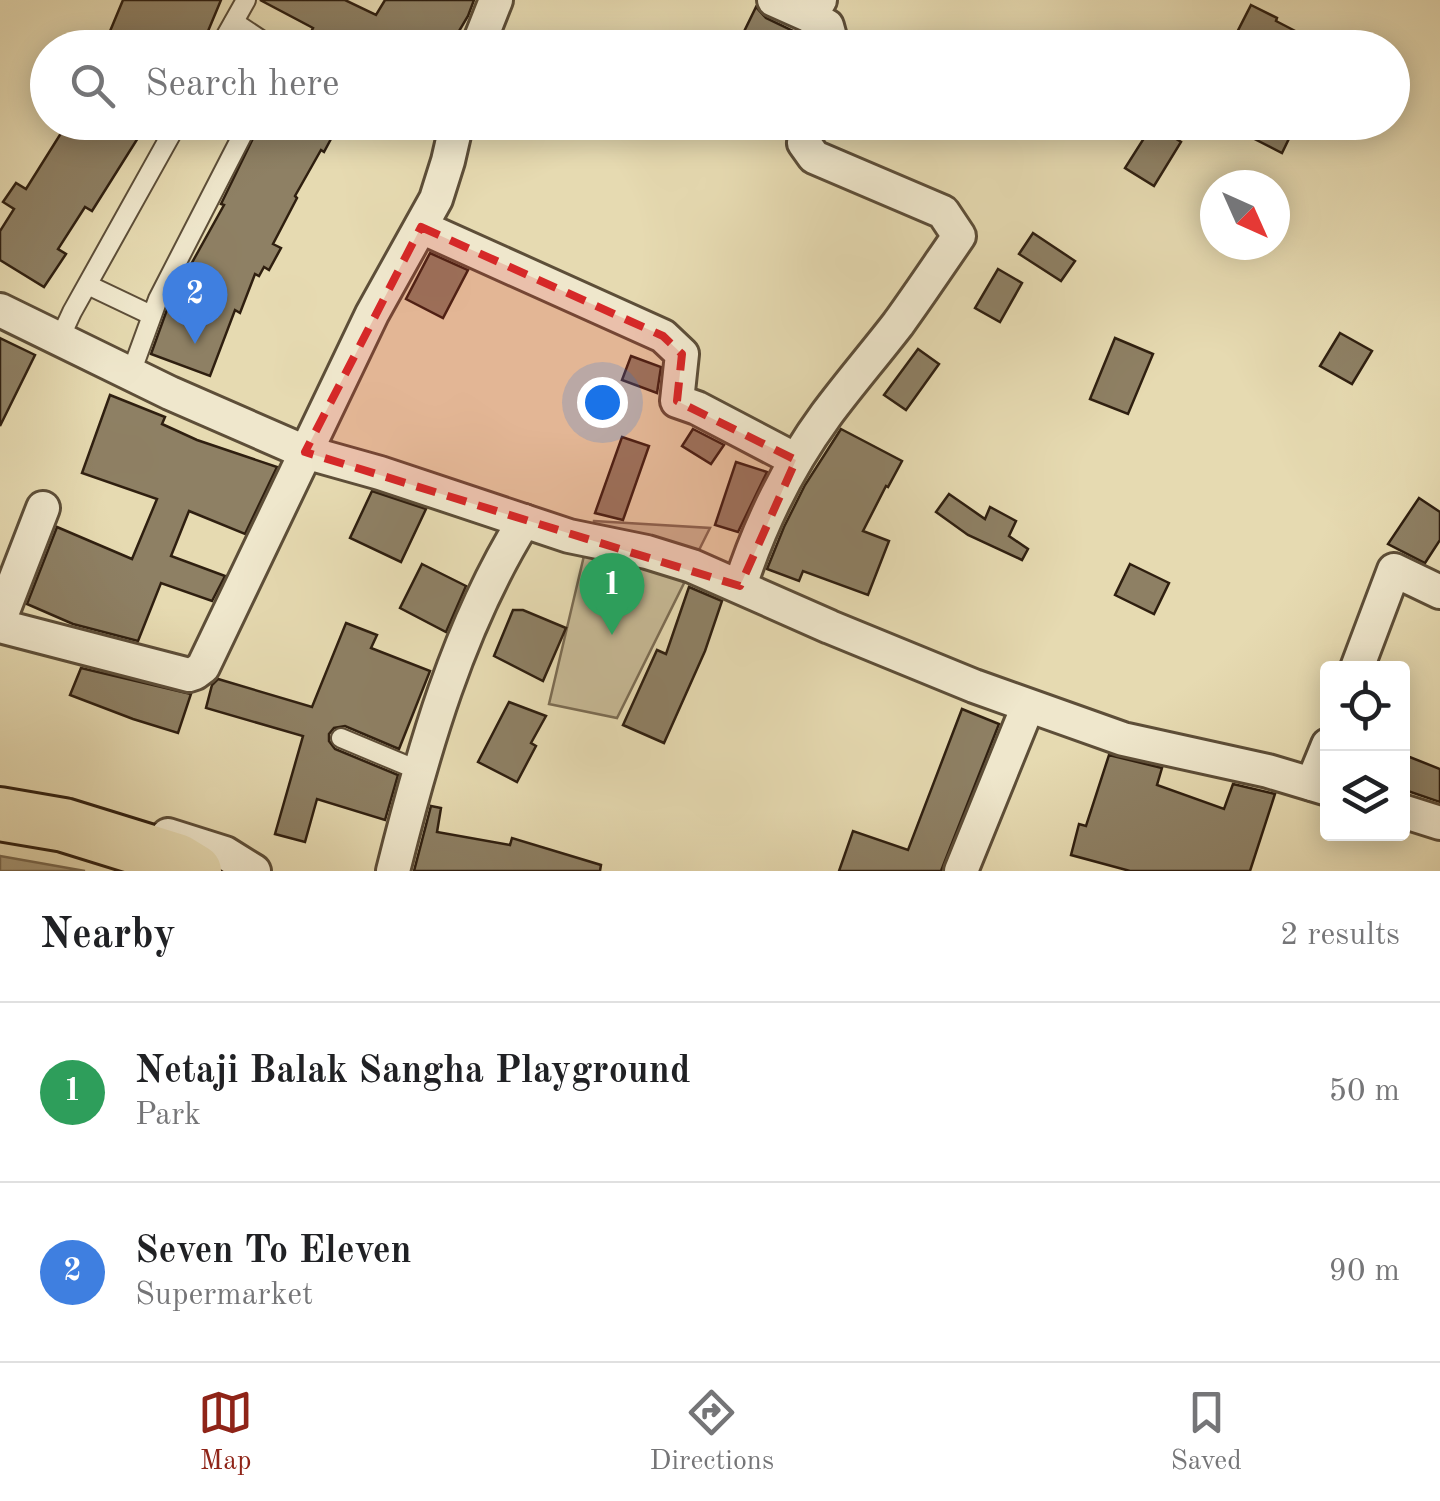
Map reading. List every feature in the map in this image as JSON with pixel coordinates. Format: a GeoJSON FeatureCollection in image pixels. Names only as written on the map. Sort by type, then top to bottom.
{"type":"FeatureCollection","features":[{"type":"Feature","properties":{"kind":"main road"},"geometry":{"type":"LineString","coordinates":[[0,814],[64,825],[177,860],[195,871]]}},
{"type":"Feature","properties":{"kind":"street"},"geometry":{"type":"LineString","coordinates":[[484,30],[496,0]]}},
{"type":"Feature","properties":{"kind":"street"},"geometry":{"type":"LineString","coordinates":[[774,0],[815,8],[828,30]]}},
{"type":"Feature","properties":{"kind":"street"},"geometry":{"type":"LineString","coordinates":[[43,508],[0,622],[195,674],[211,654],[372,314],[442,184],[453,140]]}},
{"type":"Feature","properties":{"kind":"street"},"geometry":{"type":"LineString","coordinates":[[740,586],[757,537],[796,460],[959,236],[943,212],[814,156],[805,140]]}},
{"type":"Feature","properties":{"kind":"street"},"geometry":{"type":"LineString","coordinates":[[420,227],[663,336],[682,354],[677,401],[796,460]]}},
{"type":"Feature","properties":{"kind":"street"},"geometry":{"type":"LineString","coordinates":[[0,310],[170,393],[305,452],[569,536],[674,560],[830,627],[1123,740],[1268,771],[1320,787]]}},
{"type":"Feature","properties":{"kind":"street"},"geometry":{"type":"LineString","coordinates":[[393,871],[443,699],[496,570],[524,522]]}},
{"type":"Feature","properties":{"kind":"street"},"geometry":{"type":"LineString","coordinates":[[1360,661],[1394,570],[1440,592]]}},
{"type":"Feature","properties":{"kind":"street"},"geometry":{"type":"LineString","coordinates":[[962,871],[1028,706]]}},
{"type":"Feature","properties":{"kind":"street"},"geometry":{"type":"LineString","coordinates":[[0,790],[102,813],[225,854],[254,871]]}},
{"type":"Feature","properties":{"kind":"street"},"geometry":{"type":"LineString","coordinates":[[1410,814],[1440,823]]}},
{"type":"Feature","properties":{"kind":"lane"},"geometry":{"type":"LineString","coordinates":[[229,30],[246,0]]}},
{"type":"Feature","properties":{"kind":"lane"},"geometry":{"type":"LineString","coordinates":[[234,22],[246,30]]}},
{"type":"Feature","properties":{"kind":"lane"},"geometry":{"type":"LineString","coordinates":[[60,338],[168,140]]}},
{"type":"Feature","properties":{"kind":"lane"},"geometry":{"type":"LineString","coordinates":[[130,373],[151,316],[240,140]]}},
{"type":"Feature","properties":{"kind":"lane"},"geometry":{"type":"LineString","coordinates":[[88,285],[151,316]]}},
{"type":"Feature","properties":{"kind":"lane"},"geometry":{"type":"LineString","coordinates":[[341,738],[420,771]]}},
{"type":"Feature","properties":{"kind":"highlighted area"},"geometry":{"type":"Polygon","coordinates":[[[421,227],[663,336],[682,354],[677,401],[796,460],[740,586],[305,452],[421,227]]]}},
{"type":"Feature","properties":{"kind":"shaded area"},"geometry":{"type":"Polygon","coordinates":[[[594,521],[710,528],[696,556],[593,537],[594,521]]]}},
{"type":"Feature","properties":{"kind":"shaded area"},"geometry":{"type":"Polygon","coordinates":[[[587,543],[692,567],[617,718],[549,704],[587,543]]]}},
{"type":"Feature","properties":{"kind":"shaded area"},"geometry":{"type":"Polygon","coordinates":[[[0,856],[85,871],[0,871],[0,856]]]}},
{"type":"Feature","properties":{"kind":"building"},"geometry":{"type":"Polygon","coordinates":[[[123,0],[221,0],[208,30],[110,30],[123,0]]]}},
{"type":"Feature","properties":{"kind":"building"},"geometry":{"type":"Polygon","coordinates":[[[260,0],[345,0],[376,15],[385,0],[474,0],[460,30],[313,28],[260,0]]]}},
{"type":"Feature","properties":{"kind":"building"},"geometry":{"type":"Polygon","coordinates":[[[1251,5],[1293,30],[1238,30],[1251,5]]]}},
{"type":"Feature","properties":{"kind":"building"},"geometry":{"type":"Polygon","coordinates":[[[756,7],[766,18],[791,30],[745,30],[756,7]]]}},
{"type":"Feature","properties":{"kind":"building"},"geometry":{"type":"Polygon","coordinates":[[[57,140],[137,140],[92,211],[85,207],[58,249],[66,254],[44,287],[0,260],[0,231],[14,209],[3,202],[16,183],[26,189],[57,140]]]}},
{"type":"Feature","properties":{"kind":"building"},"geometry":{"type":"Polygon","coordinates":[[[252,140],[330,140],[295,196],[273,244],[281,248],[269,270],[264,267],[259,276],[255,274],[240,313],[235,310],[210,376],[151,354],[169,304],[224,205],[221,204],[252,140]]]}},
{"type":"Feature","properties":{"kind":"building"},"geometry":{"type":"Polygon","coordinates":[[[1143,140],[1181,142],[1154,186],[1125,168],[1143,140]]]}},
{"type":"Feature","properties":{"kind":"building"},"geometry":{"type":"Polygon","coordinates":[[[1256,140],[1288,140],[1282,153],[1256,140]]]}},
{"type":"Feature","properties":{"kind":"building"},"geometry":{"type":"Polygon","coordinates":[[[1033,233],[1075,261],[1061,281],[1019,254],[1033,233]]]}},
{"type":"Feature","properties":{"kind":"building"},"geometry":{"type":"Polygon","coordinates":[[[430,253],[468,270],[443,318],[406,299],[430,253]]]}},
{"type":"Feature","properties":{"kind":"building"},"geometry":{"type":"Polygon","coordinates":[[[998,269],[1022,283],[1000,322],[975,308],[998,269]]]}},
{"type":"Feature","properties":{"kind":"building"},"geometry":{"type":"Polygon","coordinates":[[[1340,333],[1372,351],[1352,384],[1320,366],[1340,333]]]}},
{"type":"Feature","properties":{"kind":"building"},"geometry":{"type":"Polygon","coordinates":[[[0,338],[35,355],[0,426],[0,338]]]}},
{"type":"Feature","properties":{"kind":"building"},"geometry":{"type":"Polygon","coordinates":[[[1115,338],[1153,354],[1128,414],[1090,399],[1115,338]]]}},
{"type":"Feature","properties":{"kind":"building"},"geometry":{"type":"Polygon","coordinates":[[[918,349],[939,364],[906,410],[884,395],[918,349]]]}},
{"type":"Feature","properties":{"kind":"building"},"geometry":{"type":"Polygon","coordinates":[[[631,356],[661,367],[657,393],[622,380],[631,356]]]}},
{"type":"Feature","properties":{"kind":"building"},"geometry":{"type":"Polygon","coordinates":[[[110,395],[165,417],[162,424],[197,440],[277,467],[245,534],[189,511],[171,556],[225,576],[212,601],[161,583],[138,641],[73,624],[27,604],[57,527],[132,559],[157,499],[82,473],[110,395]]]}},
{"type":"Feature","properties":{"kind":"building"},"geometry":{"type":"Polygon","coordinates":[[[693,429],[724,445],[711,464],[682,446],[693,429]]]}},
{"type":"Feature","properties":{"kind":"building"},"geometry":{"type":"Polygon","coordinates":[[[841,429],[902,461],[863,531],[889,541],[868,595],[803,571],[799,581],[767,569],[805,485],[841,429]]]}},
{"type":"Feature","properties":{"kind":"building"},"geometry":{"type":"Polygon","coordinates":[[[622,437],[649,446],[623,520],[595,513],[622,437]]]}},
{"type":"Feature","properties":{"kind":"building"},"geometry":{"type":"Polygon","coordinates":[[[736,462],[767,472],[738,532],[715,525],[736,462]]]}},
{"type":"Feature","properties":{"kind":"building"},"geometry":{"type":"Polygon","coordinates":[[[372,491],[426,509],[401,562],[350,538],[372,491]]]}},
{"type":"Feature","properties":{"kind":"building"},"geometry":{"type":"Polygon","coordinates":[[[949,494],[985,519],[990,507],[1016,521],[1009,536],[1028,549],[1022,560],[968,535],[936,512],[949,494]]]}},
{"type":"Feature","properties":{"kind":"building"},"geometry":{"type":"Polygon","coordinates":[[[1419,498],[1440,512],[1440,540],[1425,563],[1388,544],[1419,498]]]}},
{"type":"Feature","properties":{"kind":"building"},"geometry":{"type":"Polygon","coordinates":[[[422,564],[466,586],[446,632],[400,608],[422,564]]]}},
{"type":"Feature","properties":{"kind":"building"},"geometry":{"type":"Polygon","coordinates":[[[1130,564],[1169,583],[1154,614],[1115,595],[1130,564]]]}},
{"type":"Feature","properties":{"kind":"building"},"geometry":{"type":"Polygon","coordinates":[[[689,587],[722,601],[705,651],[664,743],[623,725],[657,650],[666,654],[689,587]]]}},
{"type":"Feature","properties":{"kind":"building"},"geometry":{"type":"Polygon","coordinates":[[[513,610],[523,610],[566,628],[543,681],[494,656],[513,610]]]}},
{"type":"Feature","properties":{"kind":"building"},"geometry":{"type":"Polygon","coordinates":[[[346,623],[377,635],[371,648],[430,671],[399,749],[345,726],[334,728],[329,734],[335,749],[398,775],[385,820],[317,799],[305,842],[275,834],[303,736],[206,708],[212,685],[218,679],[312,707],[346,623]]]}},
{"type":"Feature","properties":{"kind":"building"},"geometry":{"type":"Polygon","coordinates":[[[81,668],[191,694],[178,733],[70,695],[81,668]]]}},
{"type":"Feature","properties":{"kind":"building"},"geometry":{"type":"Polygon","coordinates":[[[509,702],[546,716],[517,782],[478,762],[509,702]]]}},
{"type":"Feature","properties":{"kind":"building"},"geometry":{"type":"Polygon","coordinates":[[[962,709],[999,724],[941,871],[839,871],[853,831],[908,850],[962,709]]]}},
{"type":"Feature","properties":{"kind":"building"},"geometry":{"type":"Polygon","coordinates":[[[1109,755],[1162,768],[1157,785],[1224,809],[1233,784],[1275,794],[1250,871],[1130,871],[1071,855],[1079,824],[1086,826],[1109,755]]]}},
{"type":"Feature","properties":{"kind":"building"},"geometry":{"type":"Polygon","coordinates":[[[1410,757],[1440,769],[1440,802],[1410,792],[1410,757]]]}},
{"type":"Feature","properties":{"kind":"building"},"geometry":{"type":"Polygon","coordinates":[[[431,806],[441,808],[437,832],[510,845],[512,838],[601,865],[600,871],[414,871],[431,806]]]}},
{"type":"Feature","properties":{"kind":"place","name":"Seven To Eleven"},"geometry":{"type":"Point","coordinates":[195,344]}},
{"type":"Feature","properties":{"kind":"place","name":"Netaji Balak Sangha Playground"},"geometry":{"type":"Point","coordinates":[612,635]}}]}
